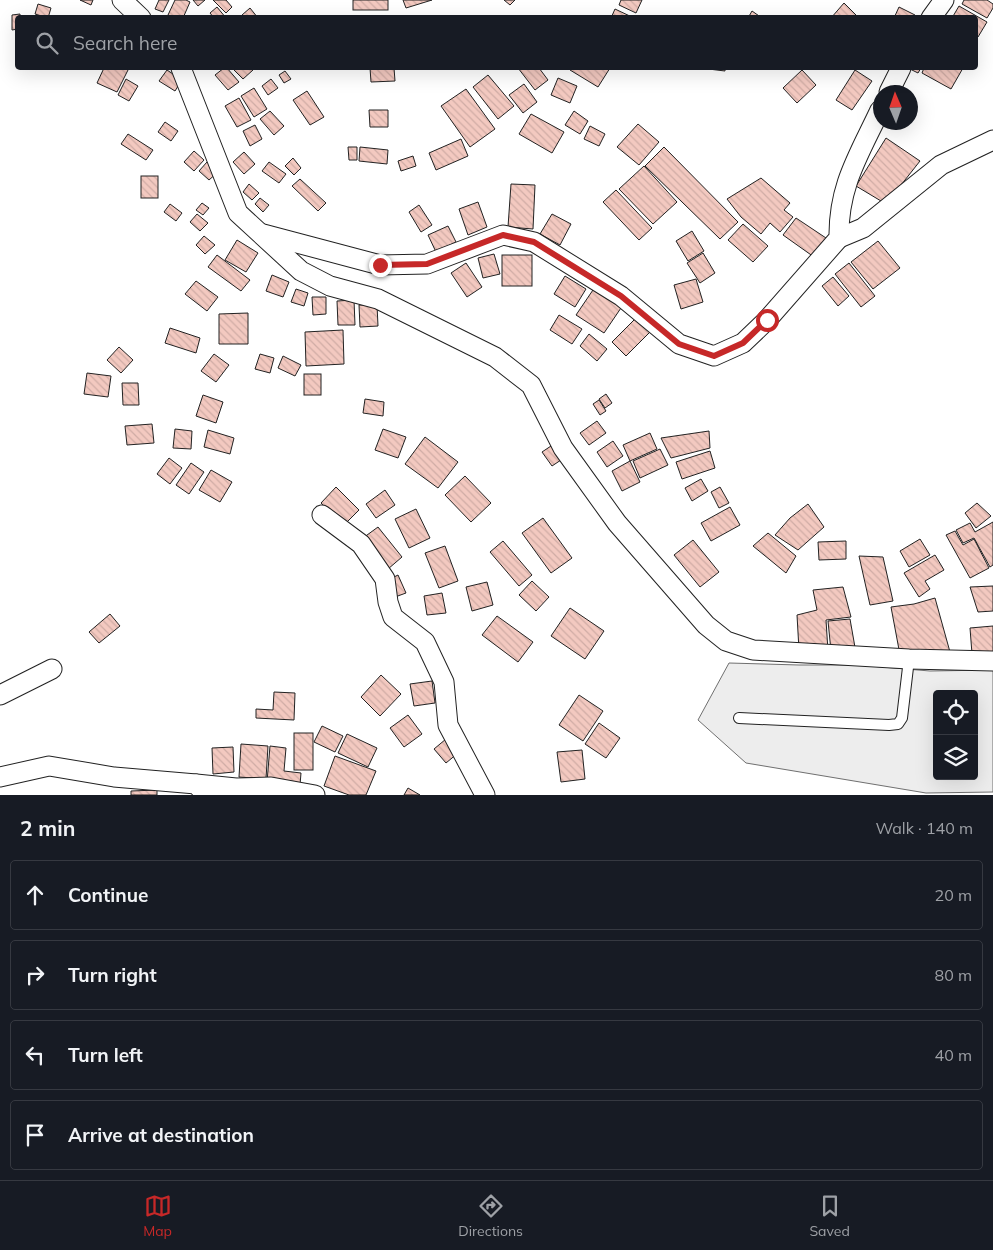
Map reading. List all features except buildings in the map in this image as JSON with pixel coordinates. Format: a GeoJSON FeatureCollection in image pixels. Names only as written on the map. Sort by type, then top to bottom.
{"type":"FeatureCollection","features":[{"type":"Feature","properties":{"kind":"street"},"geometry":{"type":"LineString","coordinates":[[122,0],[138,15]]}},
{"type":"Feature","properties":{"kind":"street"},"geometry":{"type":"LineString","coordinates":[[933,15],[944,0]]}},
{"type":"Feature","properties":{"kind":"street"},"geometry":{"type":"LineString","coordinates":[[182,70],[238,212],[302,271],[330,286],[378,299],[495,357],[531,385],[563,448],[617,523],[706,625],[726,641],[754,650],[908,659],[993,661]]}},
{"type":"Feature","properties":{"kind":"street"},"geometry":{"type":"LineString","coordinates":[[892,85],[900,70]]}},
{"type":"Feature","properties":{"kind":"street"},"geometry":{"type":"LineString","coordinates":[[839,238],[840,215],[845,185],[873,124]]}},
{"type":"Feature","properties":{"kind":"street"},"geometry":{"type":"LineString","coordinates":[[260,233],[380,265],[427,264],[503,235],[534,242],[621,296],[679,344],[714,356],[743,343],[767,320],[839,238],[863,228],[941,165],[993,140]]}},
{"type":"Feature","properties":{"kind":"street"},"geometry":{"type":"LineString","coordinates":[[322,515],[360,544],[385,579],[388,602],[393,617],[425,642],[444,682],[448,725],[485,795]]}},
{"type":"Feature","properties":{"kind":"street"},"geometry":{"type":"LineString","coordinates":[[0,695],[52,669]]}},
{"type":"Feature","properties":{"kind":"street"},"geometry":{"type":"LineString","coordinates":[[0,777],[49,766],[201,790],[271,787],[315,795]]}},
{"type":"Feature","properties":{"kind":"lane"},"geometry":{"type":"LineString","coordinates":[[739,718],[898,724],[902,718],[908,659]]}},
{"type":"Feature","properties":{"kind":"shaded area"},"geometry":{"type":"Polygon","coordinates":[[[729,663],[858,665],[930,671],[993,670],[993,792],[926,793],[746,763],[698,720],[729,663]]]}},
{"type":"Feature","properties":{"kind":"route"},"geometry":{"type":"LineString","coordinates":[[380,265],[427,264],[503,235],[534,242],[621,296],[679,344],[714,356],[743,343],[767,320]]}}]}
